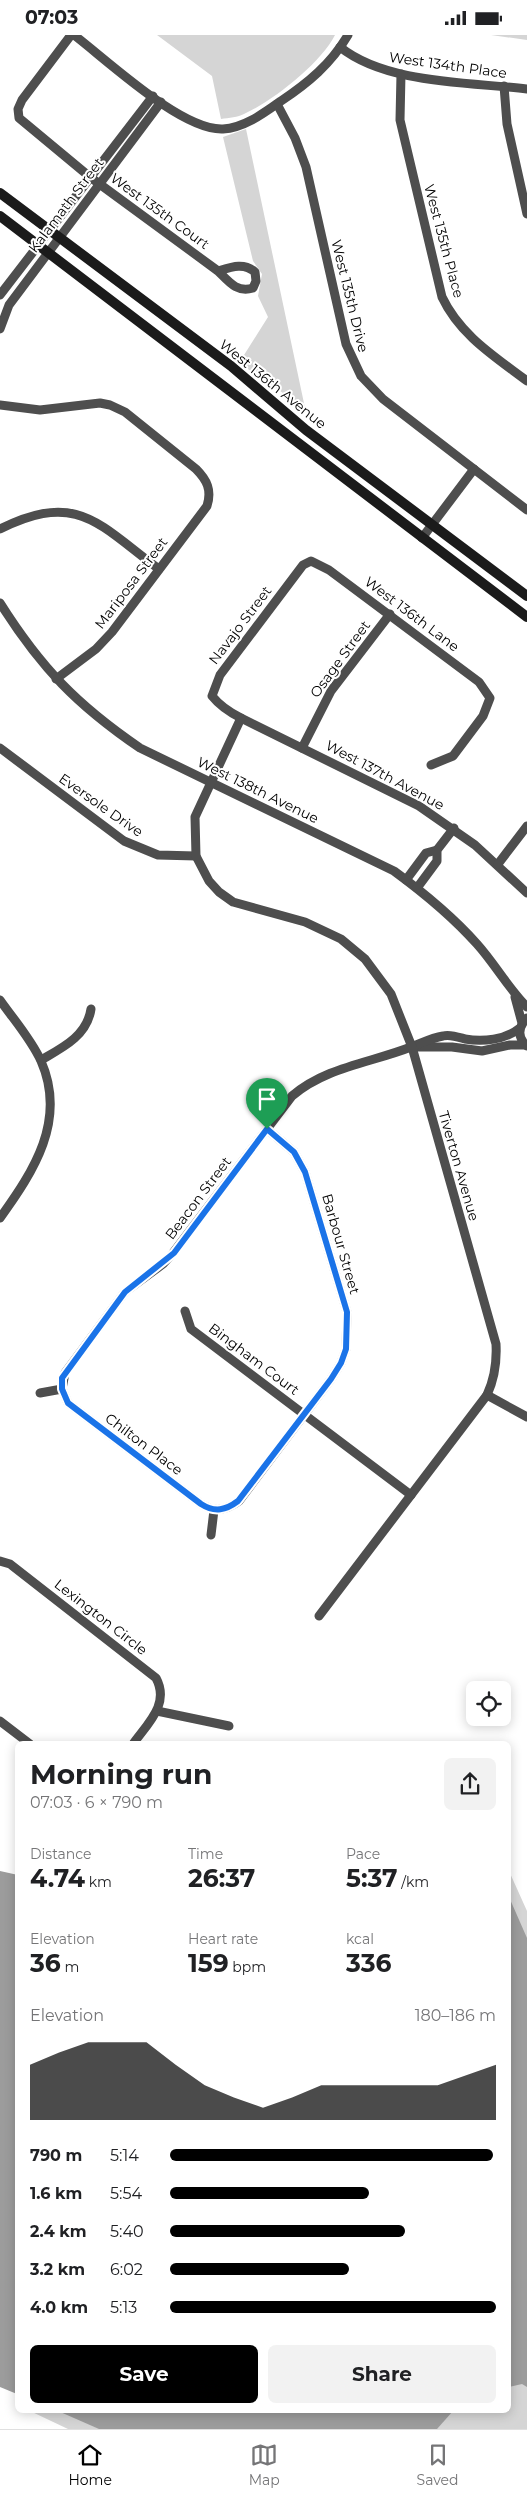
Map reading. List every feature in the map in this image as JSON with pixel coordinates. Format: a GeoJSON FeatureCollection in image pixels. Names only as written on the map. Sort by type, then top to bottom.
{"type":"FeatureCollection","features":[{"type":"Feature","properties":{"kind":"main road","name":"West 136th Avenue"},"geometry":{"type":"LineString","coordinates":[[0,193],[231,366],[306,430],[527,596]]}},
{"type":"Feature","properties":{"kind":"main road"},"geometry":{"type":"LineString","coordinates":[[0,216],[527,617]]}},
{"type":"Feature","properties":{"kind":"street"},"geometry":{"type":"LineString","coordinates":[[73,35],[153,96],[191,122],[216,129],[241,125],[277,104],[311,80],[348,35]]}},
{"type":"Feature","properties":{"kind":"street","name":"West 135th Court"},"geometry":{"type":"LineString","coordinates":[[73,35],[22,100],[18,114],[28,127],[90,177],[218,271]]}},
{"type":"Feature","properties":{"kind":"street","name":"West 134th Place"},"geometry":{"type":"LineString","coordinates":[[340,47],[372,67],[401,74],[527,89]]}},
{"type":"Feature","properties":{"kind":"street","name":"West 135th Place"},"geometry":{"type":"LineString","coordinates":[[401,74],[400,120],[442,297],[452,316],[469,336],[527,381]]}},
{"type":"Feature","properties":{"kind":"street"},"geometry":{"type":"LineString","coordinates":[[504,87],[507,124],[527,214]]}},
{"type":"Feature","properties":{"kind":"street","name":"Kalamath Street"},"geometry":{"type":"LineString","coordinates":[[0,295],[153,96]]}},
{"type":"Feature","properties":{"kind":"street","name":"Kalamath Street"},"geometry":{"type":"LineString","coordinates":[[0,328],[9,305],[161,101]]}},
{"type":"Feature","properties":{"kind":"street","name":"West 135th Drive"},"geometry":{"type":"LineString","coordinates":[[277,104],[295,138],[306,167],[346,344],[353,362],[367,384],[383,399],[527,510]]}},
{"type":"Feature","properties":{"kind":"street","name":"Mariposa Street"},"geometry":{"type":"LineString","coordinates":[[0,405],[40,410],[100,403],[110,405],[125,412],[160,438],[204,477],[210,490],[206,506],[112,632],[96,649],[56,679]]}},
{"type":"Feature","properties":{"kind":"street"},"geometry":{"type":"LineString","coordinates":[[422,538],[474,469]]}},
{"type":"Feature","properties":{"kind":"street"},"geometry":{"type":"LineString","coordinates":[[0,529],[32,515],[75,512],[93,521],[159,569]]}},
{"type":"Feature","properties":{"kind":"street","name":"West 136th Lane"},"geometry":{"type":"LineString","coordinates":[[311,561],[329,570],[479,682],[490,698],[483,716],[453,757],[431,765]]}},
{"type":"Feature","properties":{"kind":"street","name":"Navajo Street"},"geometry":{"type":"LineString","coordinates":[[241,718],[225,710],[218,703],[212,695],[215,685],[220,675],[296,573],[311,561]]}},
{"type":"Feature","properties":{"kind":"street","name":"West 138th Avenue"},"geometry":{"type":"LineString","coordinates":[[0,603],[22,638],[56,679],[80,704],[140,748],[370,858],[406,880],[456,921],[478,944],[513,992],[527,1007]]}},
{"type":"Feature","properties":{"kind":"street","name":"Osage Street"},"geometry":{"type":"LineString","coordinates":[[302,748],[331,691],[390,615]]}},
{"type":"Feature","properties":{"kind":"street"},"geometry":{"type":"LineString","coordinates":[[211,783],[241,718]]}},
{"type":"Feature","properties":{"kind":"street","name":"West 137th Avenue"},"geometry":{"type":"LineString","coordinates":[[241,718],[389,789],[454,828],[498,865],[527,893]]}},
{"type":"Feature","properties":{"kind":"street","name":"Eversole Drive"},"geometry":{"type":"LineString","coordinates":[[0,748],[124,841],[158,855],[196,856]]}},
{"type":"Feature","properties":{"kind":"street","name":"Tiverton Avenue"},"geometry":{"type":"LineString","coordinates":[[211,783],[195,817],[196,856],[209,881],[233,902],[305,922],[341,939],[370,964],[392,993],[412,1047],[496,1344],[495,1375],[487,1395],[319,1616]]}},
{"type":"Feature","properties":{"kind":"street"},"geometry":{"type":"LineString","coordinates":[[498,865],[527,826]]}},
{"type":"Feature","properties":{"kind":"street"},"geometry":{"type":"LineString","coordinates":[[406,880],[426,853],[437,850],[454,828]]}},
{"type":"Feature","properties":{"kind":"street"},"geometry":{"type":"LineString","coordinates":[[417,888],[437,861],[437,850]]}},
{"type":"Feature","properties":{"kind":"street","name":"West 138th Avenue"},"geometry":{"type":"LineString","coordinates":[[513,992],[523,1023],[520,1037],[526,1046]]}},
{"type":"Feature","properties":{"kind":"street"},"geometry":{"type":"LineString","coordinates":[[0,1000],[41,1060],[50,1088],[49,1127],[36,1163],[0,1218]]}},
{"type":"Feature","properties":{"kind":"street"},"geometry":{"type":"LineString","coordinates":[[41,1060],[66,1045],[84,1030],[91,1009]]}},
{"type":"Feature","properties":{"kind":"street","name":"Beacon Street"},"geometry":{"type":"LineString","coordinates":[[62,1389],[65,1373],[125,1292],[174,1253],[292,1096],[306,1083],[328,1073],[412,1047],[427,1039],[445,1035],[478,1041],[508,1036],[523,1023]]}},
{"type":"Feature","properties":{"kind":"street","name":"Beacon Street"},"geometry":{"type":"LineString","coordinates":[[412,1047],[452,1047],[482,1051],[526,1046]]}},
{"type":"Feature","properties":{"kind":"street","name":"Barbour Street"},"geometry":{"type":"LineString","coordinates":[[214,1510],[229,1508],[238,1501],[341,1363],[347,1339],[347,1312],[305,1172],[294,1152],[267,1129]]}},
{"type":"Feature","properties":{"kind":"street","name":"Bingham Court"},"geometry":{"type":"LineString","coordinates":[[185,1311],[191,1329],[412,1495]]}},
{"type":"Feature","properties":{"kind":"street"},"geometry":{"type":"LineString","coordinates":[[40,1393],[62,1389]]}},
{"type":"Feature","properties":{"kind":"street","name":"Chilton Place"},"geometry":{"type":"LineString","coordinates":[[62,1389],[68,1403],[76,1410],[201,1504],[214,1510]]}},
{"type":"Feature","properties":{"kind":"street"},"geometry":{"type":"LineString","coordinates":[[487,1395],[527,1417]]}},
{"type":"Feature","properties":{"kind":"street"},"geometry":{"type":"LineString","coordinates":[[211,1535],[214,1510]]}},
{"type":"Feature","properties":{"kind":"street","name":"Lexington Circle"},"geometry":{"type":"LineString","coordinates":[[0,1561],[10,1564],[153,1675],[162,1691],[162,1699],[157,1711],[135,1741]]}},
{"type":"Feature","properties":{"kind":"street"},"geometry":{"type":"LineString","coordinates":[[157,1711],[229,1726]]}},
{"type":"Feature","properties":{"kind":"street"},"geometry":{"type":"LineString","coordinates":[[0,1721],[26,1741]]}},
{"type":"Feature","properties":{"kind":"shaded area"},"geometry":{"type":"Polygon","coordinates":[[[157,35],[335,35],[308,69],[282,91],[244,114],[221,119],[212,76],[157,35]]]}},
{"type":"Feature","properties":{"kind":"shaded area"},"geometry":{"type":"Polygon","coordinates":[[[491,35],[527,35],[527,40],[491,35]]]}},
{"type":"Feature","properties":{"kind":"shaded area"},"geometry":{"type":"Polygon","coordinates":[[[246,129],[305,408],[239,363],[268,317],[258,296],[262,274],[253,261],[223,137],[246,129]]]}},
{"type":"Feature","properties":{"kind":"shaded area"},"geometry":{"type":"Polygon","coordinates":[[[0,1871],[15,1874],[15,2393],[0,2387],[0,1871]]]}},
{"type":"Feature","properties":{"kind":"shaded area"},"geometry":{"type":"Polygon","coordinates":[[[511,1875],[527,1911],[527,2429],[68,2429],[34,2413],[511,2413],[511,1875]]]}},
{"type":"Feature","properties":{"kind":"shaded area"},"geometry":{"type":"Polygon","coordinates":[[[511,1902],[527,1938],[527,2387],[522,2384],[511,2387],[511,1902]]]}},
{"type":"Feature","properties":{"kind":"shaded area"},"geometry":{"type":"Polygon","coordinates":[[[63,2413],[451,2413],[437,2429],[99,2429],[63,2413]]]}},
{"type":"Feature","properties":{"kind":"route"},"geometry":{"type":"LineString","coordinates":[[267,1129],[284,1141],[294,1152],[305,1172],[347,1312],[346,1349],[341,1363],[331,1379],[238,1501],[229,1508],[214,1510],[201,1504],[76,1410],[63,1395],[62,1378],[125,1292],[157,1269],[174,1253],[267,1129]]}}]}
